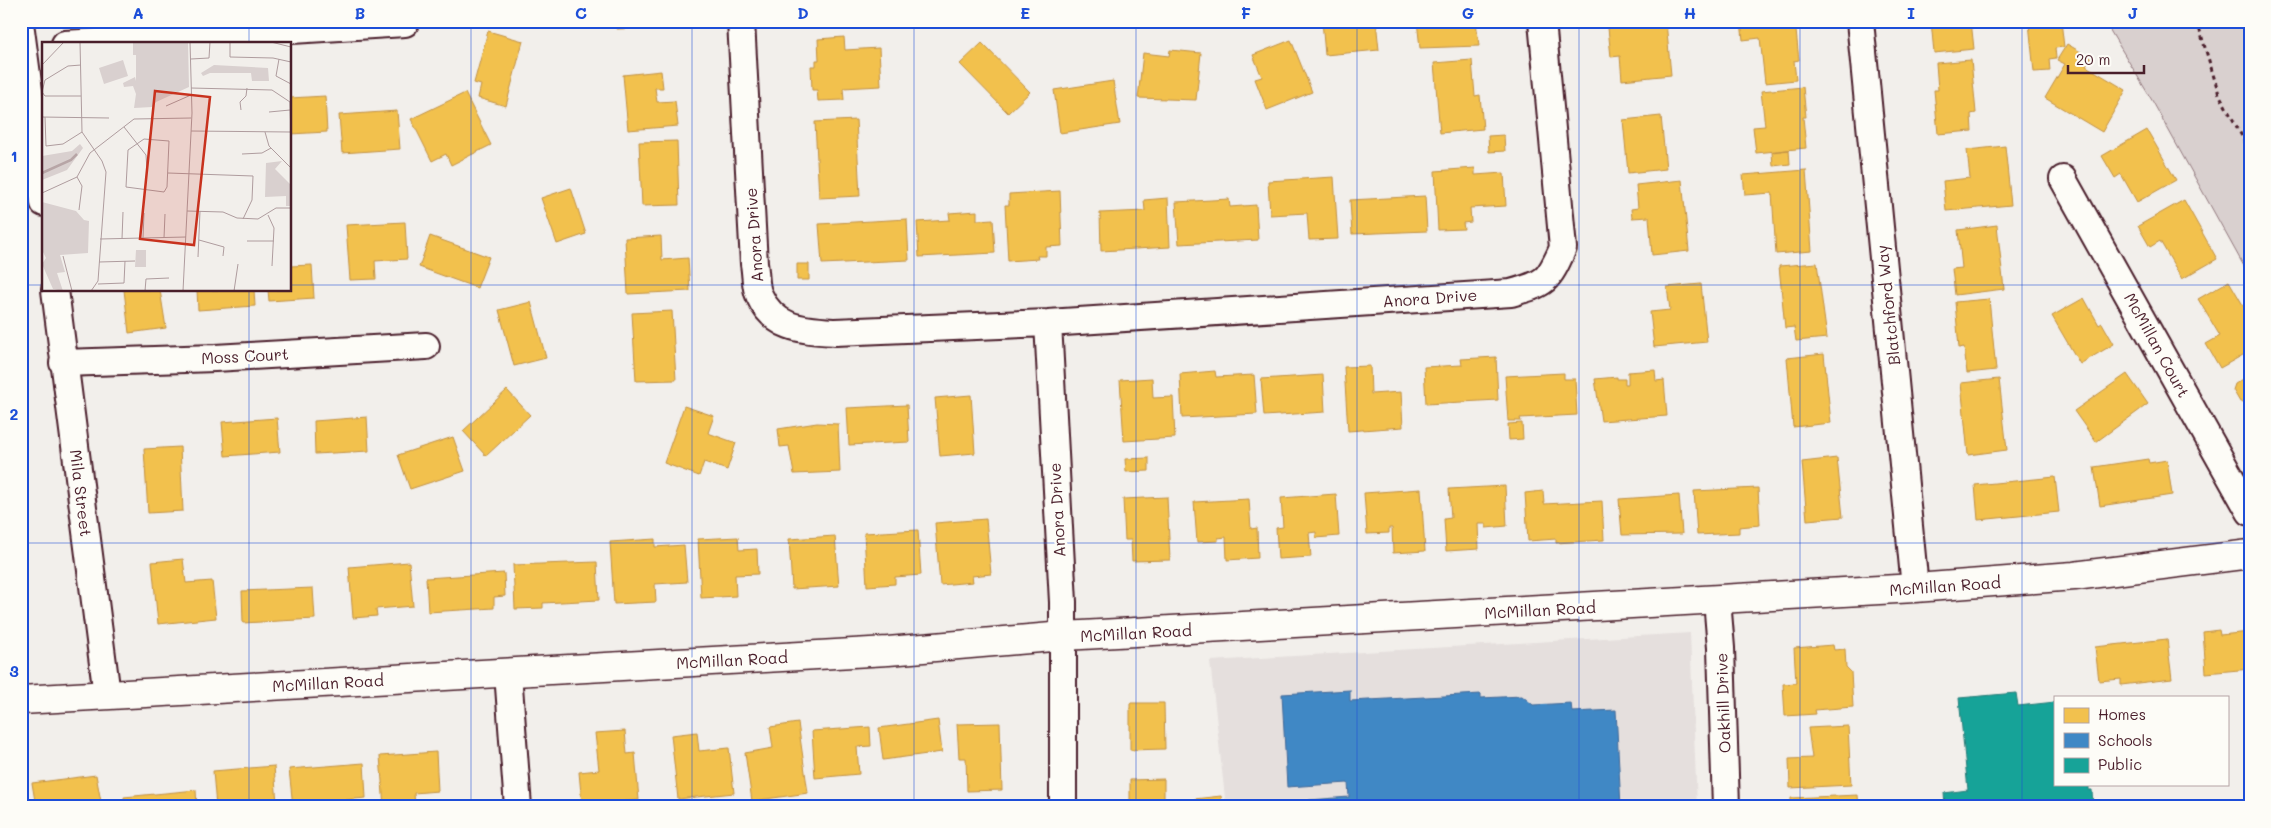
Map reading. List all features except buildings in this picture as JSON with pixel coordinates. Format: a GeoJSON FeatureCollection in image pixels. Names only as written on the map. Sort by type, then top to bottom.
{"type":"FeatureCollection","features":[{"type":"Feature","properties":{"kind":"street","name":"Anora Drive"},"geometry":{"type":"LineString","coordinates":[[741,21],[754,264],[759,295],[776,320],[802,330],[835,332],[1048,323],[1501,294],[1533,287],[1551,275],[1563,248],[1542,21]]}},
{"type":"Feature","properties":{"kind":"street","name":"Blatchford Way"},"geometry":{"type":"LineString","coordinates":[[1860,21],[1915,588]]}},
{"type":"Feature","properties":{"kind":"street"},"geometry":{"type":"LineString","coordinates":[[97,42],[405,23]]}},
{"type":"Feature","properties":{"kind":"street"},"geometry":{"type":"LineString","coordinates":[[29,40],[42,181]]}},
{"type":"Feature","properties":{"kind":"street","name":"McMillan Court"},"geometry":{"type":"LineString","coordinates":[[2063,179],[2250,512]]}},
{"type":"Feature","properties":{"kind":"street","name":"Mila Street"},"geometry":{"type":"LineString","coordinates":[[55,291],[107,695]]}},
{"type":"Feature","properties":{"kind":"street","name":"Anora Drive"},"geometry":{"type":"LineString","coordinates":[[1048,323],[1064,636],[1063,807]]}},
{"type":"Feature","properties":{"kind":"street","name":"Moss Court"},"geometry":{"type":"LineString","coordinates":[[63,363],[215,358],[426,346]]}},
{"type":"Feature","properties":{"kind":"street","name":"McMillan Road"},"geometry":{"type":"LineString","coordinates":[[21,700],[888,651],[1064,636],[1915,588],[2074,576],[2250,554]]}},
{"type":"Feature","properties":{"kind":"street","name":"Oakhill Drive"},"geometry":{"type":"LineString","coordinates":[[1717,600],[1721,648],[1726,807]]}},
{"type":"Feature","properties":{"kind":"street"},"geometry":{"type":"LineString","coordinates":[[508,672],[518,807]]}},
{"type":"Feature","properties":{"kind":"path"},"geometry":{"type":"LineString","coordinates":[[2197,21],[2219,94],[2250,151]]}},
{"type":"Feature","properties":{"kind":"shaded area"},"geometry":{"type":"Polygon","coordinates":[[[2098,21],[2250,21],[2250,277],[2153,102],[2108,27],[2098,21]]]}},
{"type":"Feature","properties":{"kind":"shaded area"},"geometry":{"type":"Polygon","coordinates":[[[1690,633],[1697,807],[1226,807],[1210,661],[1690,633]]]}}]}
